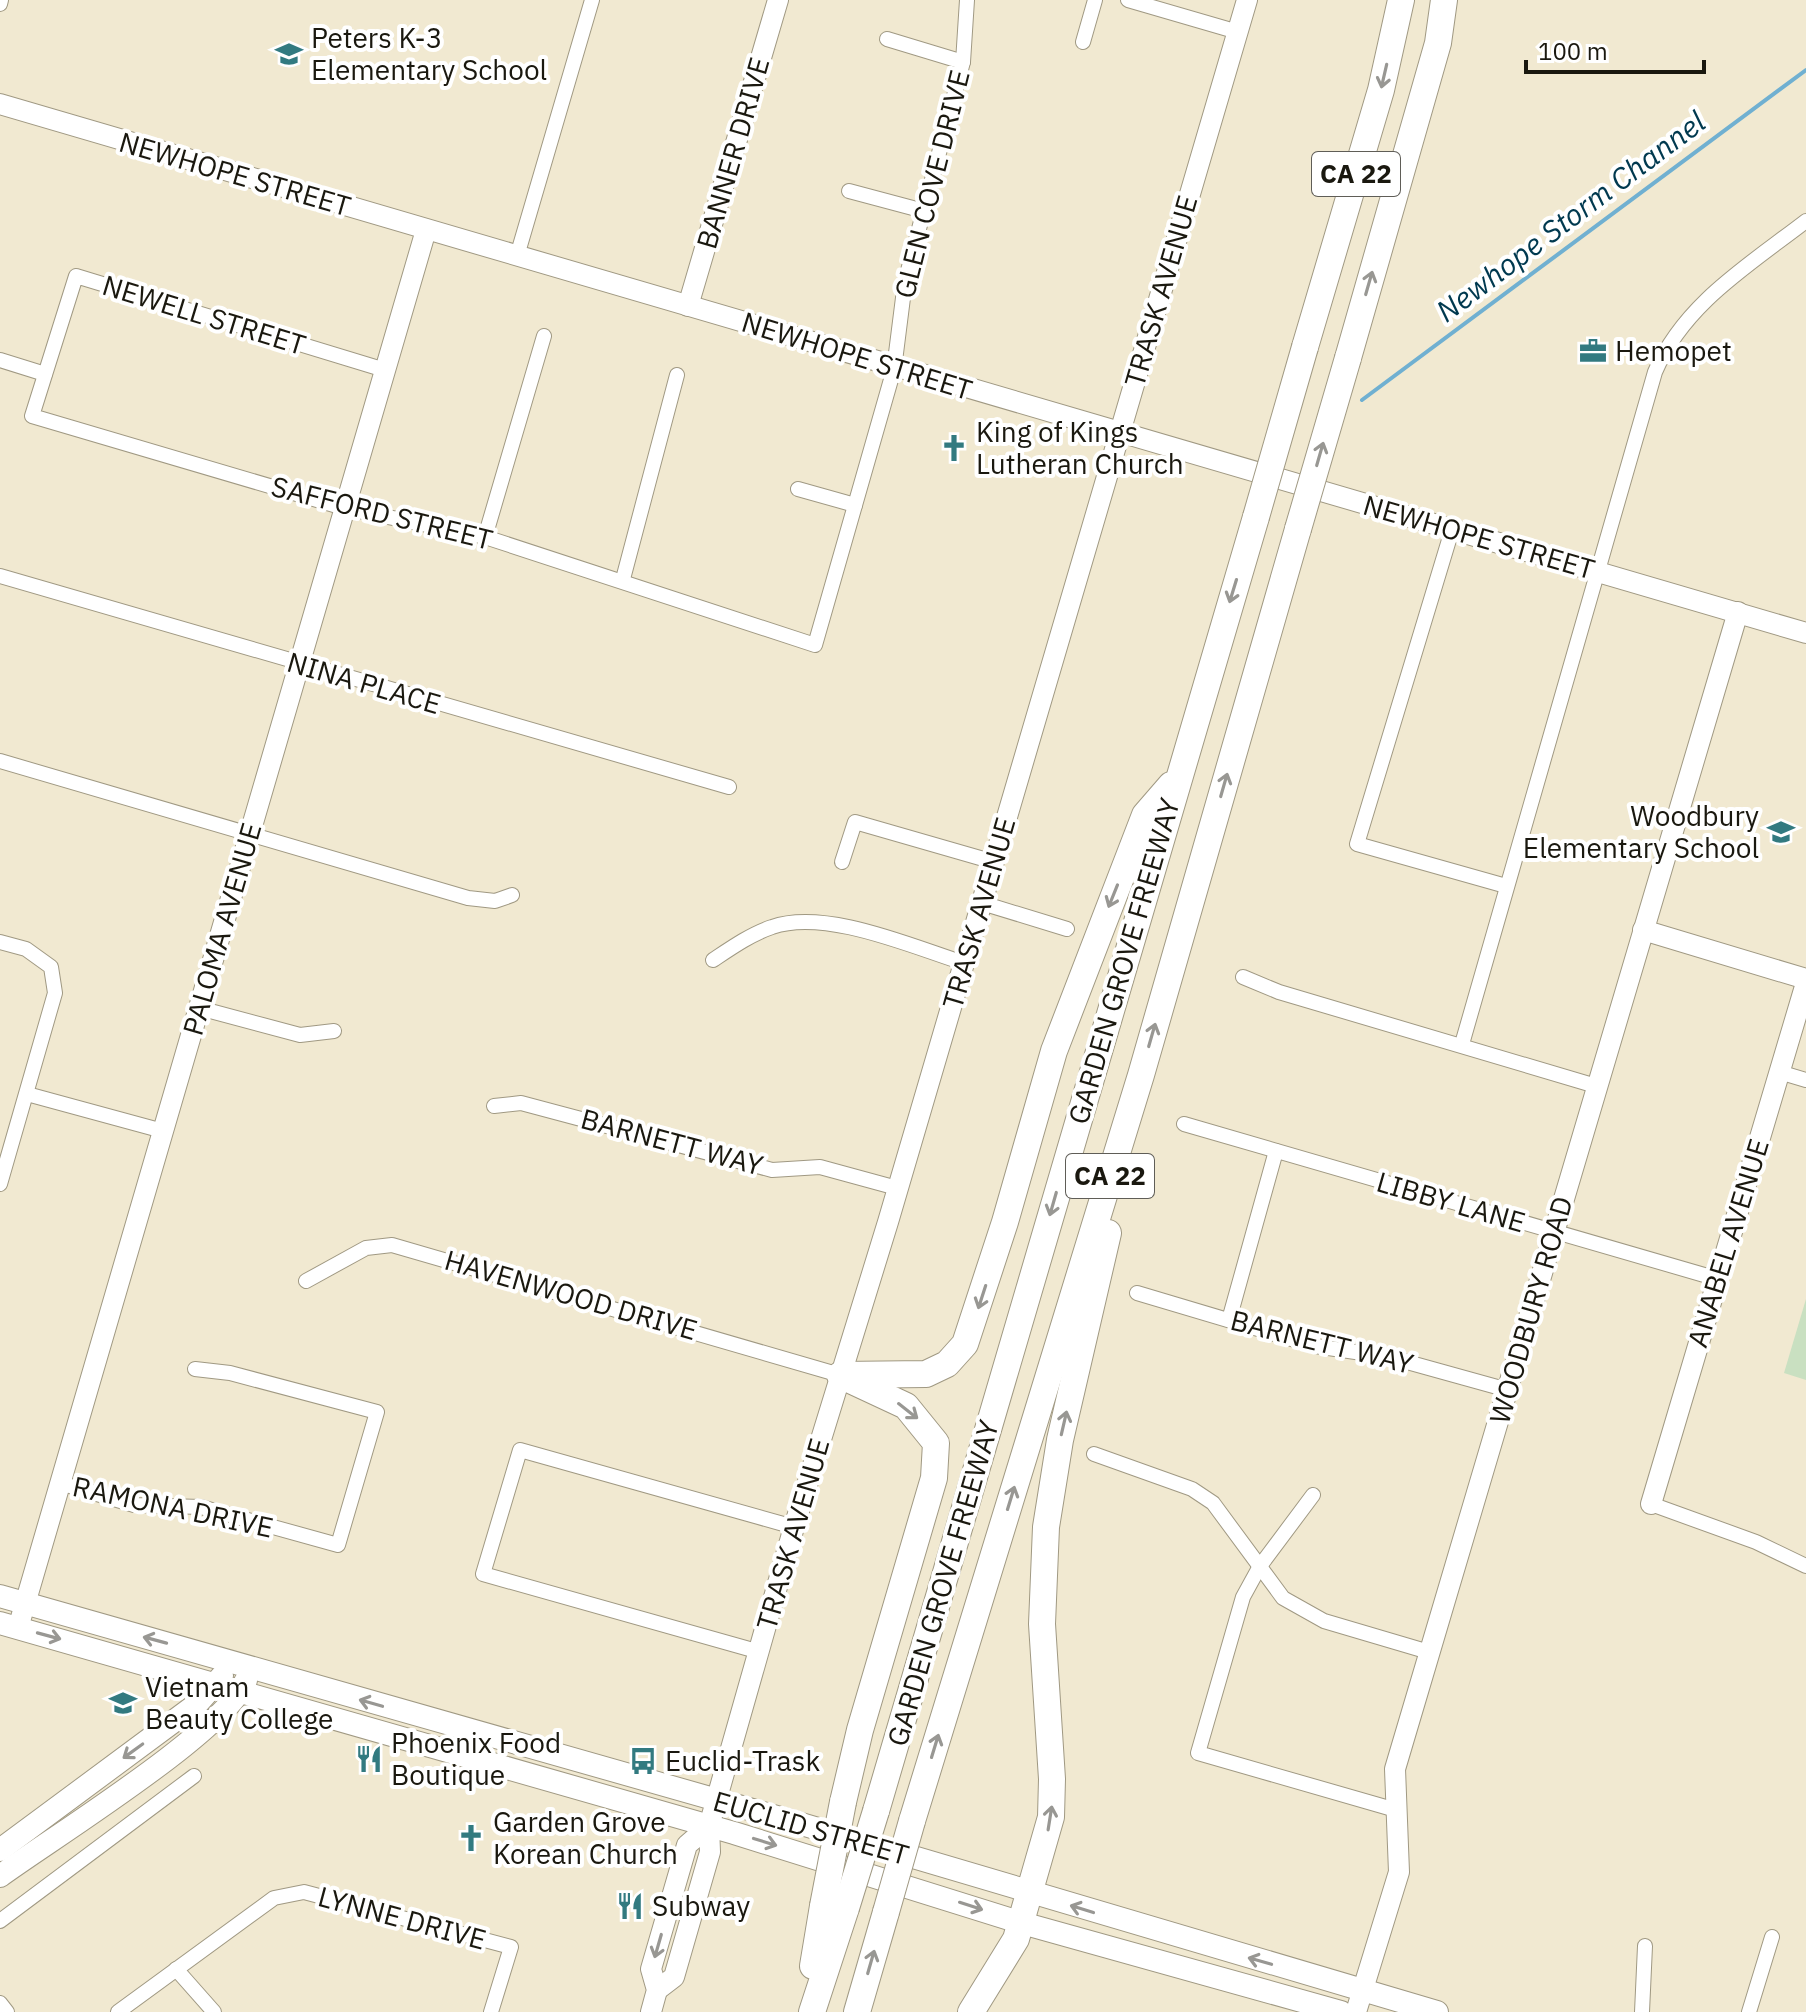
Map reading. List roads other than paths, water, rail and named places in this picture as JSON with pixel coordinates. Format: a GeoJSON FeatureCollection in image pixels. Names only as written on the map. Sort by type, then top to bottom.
{"type":"FeatureCollection","features":[{"type":"Feature","properties":{"kind":"highway","name":"GARDEN GROVE FREEWAY"},"geometry":{"type":"LineString","coordinates":[[812,2012],[834,1907],[876,1811],[1176,780],[1381,90],[1401,0]]}},
{"type":"Feature","properties":{"kind":"highway","name":"GARDEN GROVE FREEWAY"},"geometry":{"type":"LineString","coordinates":[[857,2012],[912,1821],[1141,1075],[1438,43],[1444,0]]}},
{"type":"Feature","properties":{"kind":"highway"},"geometry":{"type":"LineString","coordinates":[[1438,43],[1457,0]]}},
{"type":"Feature","properties":{"kind":"highway"},"geometry":{"type":"LineString","coordinates":[[840,1375],[926,1374],[947,1364],[965,1344],[993,1263],[1054,1051],[1145,815],[1176,780]]}},
{"type":"Feature","properties":{"kind":"highway"},"geometry":{"type":"LineString","coordinates":[[971,2012],[1007,1958],[1022,1923],[1052,1804],[1042,1624],[1046,1527],[1060,1440],[1090,1318],[1141,1075]]}},
{"type":"Feature","properties":{"kind":"highway"},"geometry":{"type":"LineString","coordinates":[[805,2012],[834,1907],[843,1802],[860,1730],[934,1478],[936,1443],[906,1406],[840,1375]]}},
{"type":"Feature","properties":{"kind":"main road","name":"EUCLID STREET"},"geometry":{"type":"LineString","coordinates":[[0,1596],[716,1800],[1335,1983],[1359,2001],[1437,2012]]}},
{"type":"Feature","properties":{"kind":"main road","name":"EUCLID STREET"},"geometry":{"type":"LineString","coordinates":[[9,1625],[709,1826],[1022,1923],[1179,1964],[1332,2011]]}},
{"type":"Feature","properties":{"kind":"main road"},"geometry":{"type":"LineString","coordinates":[[0,1876],[23,1846],[197,1704],[240,1664]]}},
{"type":"Feature","properties":{"kind":"main road"},"geometry":{"type":"LineString","coordinates":[[0,1850],[23,1846],[157,1764],[215,1721],[242,1692],[240,1664]]}},
{"type":"Feature","properties":{"kind":"main road"},"geometry":{"type":"LineString","coordinates":[[1179,1964],[1186,1940]]}},
{"type":"Feature","properties":{"kind":"street"},"geometry":{"type":"LineString","coordinates":[[517,256],[592,0]]}},
{"type":"Feature","properties":{"kind":"street","name":"BANNER DRIVE"},"geometry":{"type":"LineString","coordinates":[[688,306],[778,0]]}},
{"type":"Feature","properties":{"kind":"street","name":"GLEN COVE DRIVE"},"geometry":{"type":"LineString","coordinates":[[815,645],[894,369],[905,282],[963,62],[967,0]]}},
{"type":"Feature","properties":{"kind":"street"},"geometry":{"type":"LineString","coordinates":[[1083,42],[1095,0]]}},
{"type":"Feature","properties":{"kind":"street"},"geometry":{"type":"LineString","coordinates":[[1128,0],[1238,32]]}},
{"type":"Feature","properties":{"kind":"street","name":"TRASK AVENUE"},"geometry":{"type":"LineString","coordinates":[[651,2012],[657,1990],[674,1977],[710,1852],[709,1826],[794,1527],[982,903],[1247,0]]}},
{"type":"Feature","properties":{"kind":"street"},"geometry":{"type":"LineString","coordinates":[[887,39],[963,62]]}},
{"type":"Feature","properties":{"kind":"street","name":"NEWHOPE STREET"},"geometry":{"type":"LineString","coordinates":[[0,104],[894,369],[1806,633]]}},
{"type":"Feature","properties":{"kind":"street"},"geometry":{"type":"LineString","coordinates":[[849,191],[924,211]]}},
{"type":"Feature","properties":{"kind":"street"},"geometry":{"type":"LineString","coordinates":[[1462,1044],[1647,396],[1665,350],[1707,299],[1806,221]]}},
{"type":"Feature","properties":{"kind":"street","name":"PALOMA AVENUE"},"geometry":{"type":"LineString","coordinates":[[9,1625],[25,1603],[426,230]]}},
{"type":"Feature","properties":{"kind":"street","name":"NEWELL STREET"},"geometry":{"type":"LineString","coordinates":[[45,374],[76,276],[385,370]]}},
{"type":"Feature","properties":{"kind":"street"},"geometry":{"type":"LineString","coordinates":[[485,537],[544,336]]}},
{"type":"Feature","properties":{"kind":"street"},"geometry":{"type":"LineString","coordinates":[[0,360],[45,374]]}},
{"type":"Feature","properties":{"kind":"street","name":"SAFFORD STREET"},"geometry":{"type":"LineString","coordinates":[[45,374],[32,416],[344,508],[485,537],[623,579],[670,599],[815,645]]}},
{"type":"Feature","properties":{"kind":"street"},"geometry":{"type":"LineString","coordinates":[[623,579],[677,375]]}},
{"type":"Feature","properties":{"kind":"street"},"geometry":{"type":"LineString","coordinates":[[798,489],[855,505]]}},
{"type":"Feature","properties":{"kind":"street"},"geometry":{"type":"LineString","coordinates":[[1452,530],[1357,844],[1506,886]]}},
{"type":"Feature","properties":{"kind":"street","name":"NINA PLACE"},"geometry":{"type":"LineString","coordinates":[[0,576],[729,787]]}},
{"type":"Feature","properties":{"kind":"street","name":"WOODBURY ROAD"},"geometry":{"type":"LineString","coordinates":[[1359,2001],[1399,1872],[1395,1769],[1738,612]]}},
{"type":"Feature","properties":{"kind":"street"},"geometry":{"type":"LineString","coordinates":[[0,761],[468,898],[495,901],[512,895]]}},
{"type":"Feature","properties":{"kind":"street"},"geometry":{"type":"LineString","coordinates":[[842,862],[855,822],[994,862]]}},
{"type":"Feature","properties":{"kind":"street"},"geometry":{"type":"LineString","coordinates":[[982,903],[1067,929]]}},
{"type":"Feature","properties":{"kind":"street"},"geometry":{"type":"LineString","coordinates":[[713,960],[774,926],[812,922],[852,929],[964,963]]}},
{"type":"Feature","properties":{"kind":"street","name":"ANABEL AVENUE"},"geometry":{"type":"LineString","coordinates":[[1643,930],[1806,981],[1651,1504]]}},
{"type":"Feature","properties":{"kind":"street"},"geometry":{"type":"LineString","coordinates":[[0,942],[26,949],[51,967],[55,993],[0,1184]]}},
{"type":"Feature","properties":{"kind":"street"},"geometry":{"type":"LineString","coordinates":[[1243,977],[1279,992],[1596,1086]]}},
{"type":"Feature","properties":{"kind":"street"},"geometry":{"type":"LineString","coordinates":[[199,1008],[300,1035],[334,1031]]}},
{"type":"Feature","properties":{"kind":"street"},"geometry":{"type":"LineString","coordinates":[[1779,1072],[1806,1080]]}},
{"type":"Feature","properties":{"kind":"street"},"geometry":{"type":"LineString","coordinates":[[27,1094],[163,1131]]}},
{"type":"Feature","properties":{"kind":"street","name":"BARNETT WAY"},"geometry":{"type":"LineString","coordinates":[[494,1106],[521,1103],[772,1170],[820,1167],[897,1188]]}},
{"type":"Feature","properties":{"kind":"street","name":"LIBBY LANE"},"geometry":{"type":"LineString","coordinates":[[1184,1124],[1718,1279]]}},
{"type":"Feature","properties":{"kind":"street"},"geometry":{"type":"LineString","coordinates":[[1229,1320],[1276,1151]]}},
{"type":"Feature","properties":{"kind":"street","name":"HAVENWOOD DRIVE"},"geometry":{"type":"LineString","coordinates":[[306,1281],[366,1248],[392,1245],[840,1375]]}},
{"type":"Feature","properties":{"kind":"street","name":"BARNETT WAY"},"geometry":{"type":"LineString","coordinates":[[1137,1293],[1315,1346],[1389,1357],[1508,1390]]}},
{"type":"Feature","properties":{"kind":"street","name":"RAMONA DRIVE"},"geometry":{"type":"LineString","coordinates":[[60,1483],[142,1506],[201,1507],[338,1545],[377,1412],[230,1373],[195,1369]]}},
{"type":"Feature","properties":{"kind":"street"},"geometry":{"type":"LineString","coordinates":[[760,1652],[483,1574],[520,1450],[794,1527]]}},
{"type":"Feature","properties":{"kind":"street"},"geometry":{"type":"LineString","coordinates":[[1094,1454],[1192,1489],[1213,1503],[1283,1598],[1324,1621],[1429,1652]]}},
{"type":"Feature","properties":{"kind":"street"},"geometry":{"type":"LineString","coordinates":[[1313,1495],[1260,1566],[1243,1597],[1198,1753],[1396,1810]]}},
{"type":"Feature","properties":{"kind":"street"},"geometry":{"type":"LineString","coordinates":[[1651,1504],[1756,1542],[1806,1566]]}},
{"type":"Feature","properties":{"kind":"street"},"geometry":{"type":"LineString","coordinates":[[157,1764],[178,1788]]}},
{"type":"Feature","properties":{"kind":"street"},"geometry":{"type":"LineString","coordinates":[[0,1921],[194,1776]]}},
{"type":"Feature","properties":{"kind":"street","name":"LYNNE DRIVE"},"geometry":{"type":"LineString","coordinates":[[118,2012],[274,1898],[304,1892],[511,1947],[491,2012]]}},
{"type":"Feature","properties":{"kind":"street"},"geometry":{"type":"LineString","coordinates":[[1749,2012],[1772,1937]]}},
{"type":"Feature","properties":{"kind":"street"},"geometry":{"type":"LineString","coordinates":[[1642,2012],[1645,1946]]}},
{"type":"Feature","properties":{"kind":"street"},"geometry":{"type":"LineString","coordinates":[[176,1969],[214,2012]]}},
{"type":"Feature","properties":{"kind":"street"},"geometry":{"type":"LineString","coordinates":[[1332,2011],[1335,1983]]}},
{"type":"Feature","properties":{"kind":"street"},"geometry":{"type":"LineString","coordinates":[[0,2003],[7,2012]]}},
{"type":"Feature","properties":{"kind":"waterway","name":"Newhope Storm Channel"},"geometry":{"type":"LineString","coordinates":[[1362,400],[1806,70]]}},
{"type":"Feature","properties":{"kind":"place","name":"Peters K-3 Elementary School"},"geometry":{"type":"Point","coordinates":[289,54]}},
{"type":"Feature","properties":{"kind":"place","name":"Hemopet"},"geometry":{"type":"Point","coordinates":[1593,351]}},
{"type":"Feature","properties":{"kind":"place","name":"King of Kings Lutheran Church"},"geometry":{"type":"Point","coordinates":[954,448]}},
{"type":"Feature","properties":{"kind":"place","name":"Woodbury Elementary School"},"geometry":{"type":"Point","coordinates":[1781,832]}},
{"type":"Feature","properties":{"kind":"place","name":"Vietnam Beauty College"},"geometry":{"type":"Point","coordinates":[123,1703]}},
{"type":"Feature","properties":{"kind":"place","name":"Phoenix Food Boutique"},"geometry":{"type":"Point","coordinates":[369,1759]}},
{"type":"Feature","properties":{"kind":"place","name":"Euclid-Trask"},"geometry":{"type":"Point","coordinates":[643,1761]}},
{"type":"Feature","properties":{"kind":"place","name":"Garden Grove Korean Church"},"geometry":{"type":"Point","coordinates":[471,1838]}},
{"type":"Feature","properties":{"kind":"place","name":"Subway"},"geometry":{"type":"Point","coordinates":[630,1906]}}]}
